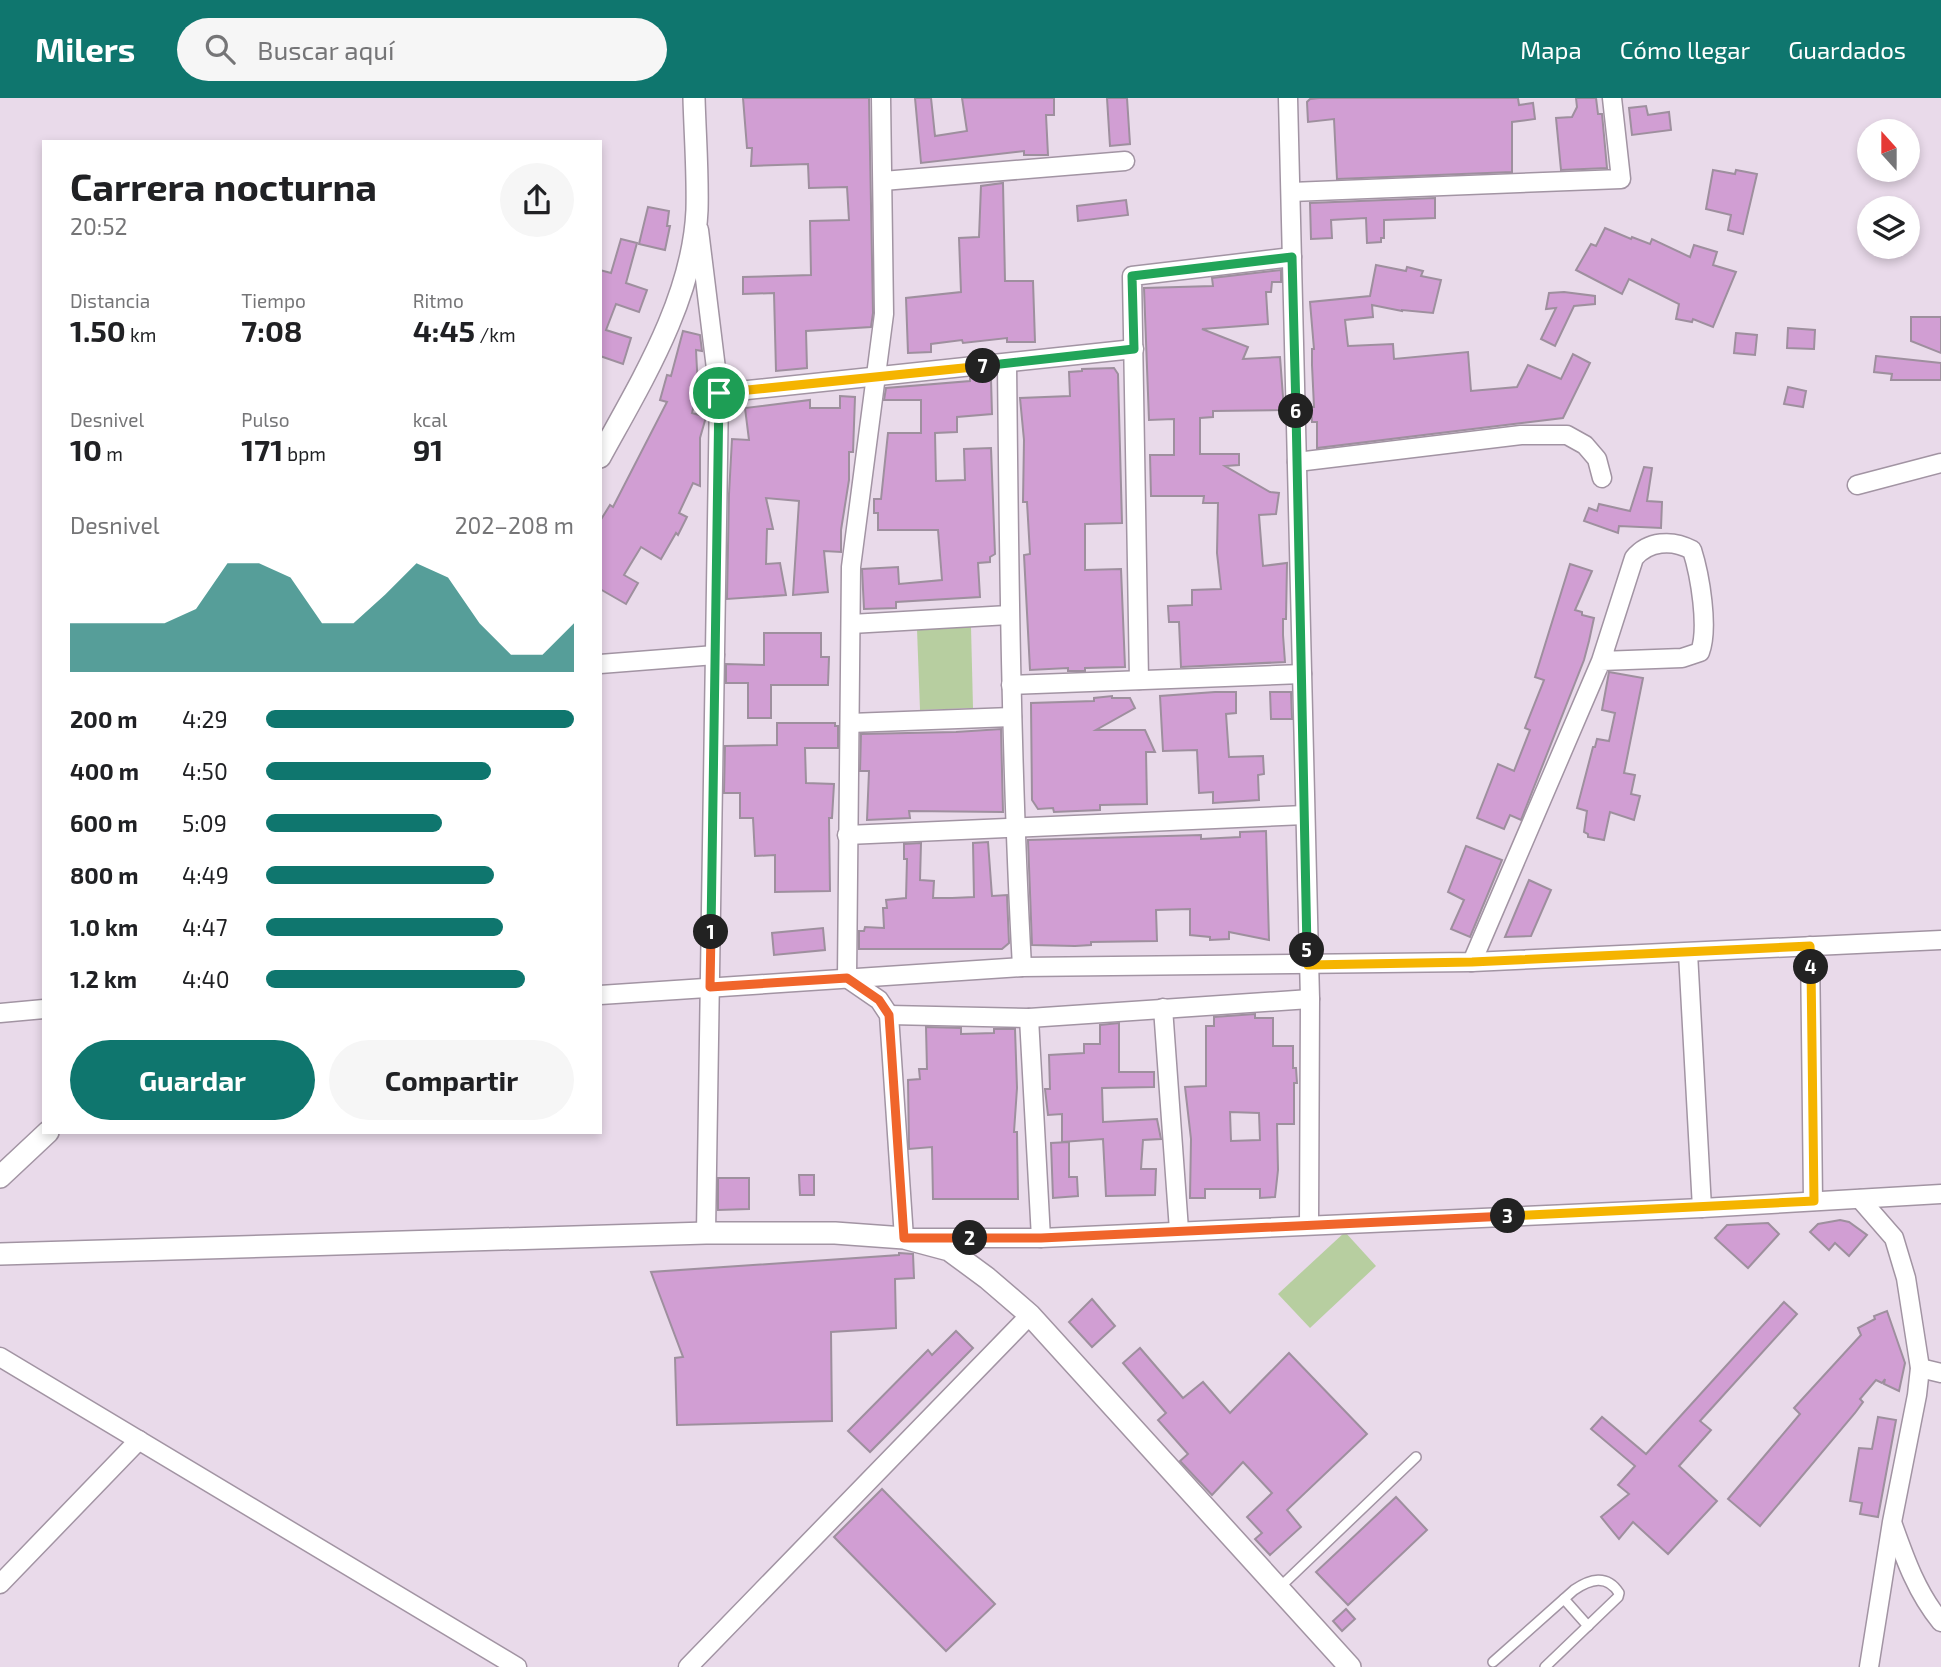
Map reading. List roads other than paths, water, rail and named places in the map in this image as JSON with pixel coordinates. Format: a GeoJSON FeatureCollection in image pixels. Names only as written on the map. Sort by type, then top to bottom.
{"type":"FeatureCollection","features":[{"type":"Feature","properties":{"kind":"street"},"geometry":{"type":"LineString","coordinates":[[694,98],[697,212],[719,393],[706,1233]]}},
{"type":"Feature","properties":{"kind":"street"},"geometry":{"type":"LineString","coordinates":[[847,978],[850,567],[884,314],[881,98]]}},
{"type":"Feature","properties":{"kind":"street"},"geometry":{"type":"LineString","coordinates":[[1288,98],[1310,999],[1310,1225]]}},
{"type":"Feature","properties":{"kind":"street"},"geometry":{"type":"LineString","coordinates":[[1291,191],[1621,179],[1612,98]]}},
{"type":"Feature","properties":{"kind":"street"},"geometry":{"type":"LineString","coordinates":[[883,181],[1125,161]]}},
{"type":"Feature","properties":{"kind":"street"},"geometry":{"type":"LineString","coordinates":[[602,453],[668,326],[686,276],[697,212]]}},
{"type":"Feature","properties":{"kind":"street"},"geometry":{"type":"LineString","coordinates":[[1139,680],[1132,276],[1292,257]]}},
{"type":"Feature","properties":{"kind":"street"},"geometry":{"type":"LineString","coordinates":[[719,393],[1134,349]]}},
{"type":"Feature","properties":{"kind":"street"},"geometry":{"type":"LineString","coordinates":[[1007,363],[1014,827],[1022,967]]}},
{"type":"Feature","properties":{"kind":"street"},"geometry":{"type":"LineString","coordinates":[[1297,461],[1521,435],[1567,435],[1585,445],[1597,459],[1602,478]]}},
{"type":"Feature","properties":{"kind":"street"},"geometry":{"type":"LineString","coordinates":[[1857,485],[1941,463]]}},
{"type":"Feature","properties":{"kind":"street"},"geometry":{"type":"LineString","coordinates":[[1472,962],[1601,661],[1634,558],[1643,547],[1656,543],[1683,545],[1692,550],[1697,566],[1704,639],[1700,652],[1682,658],[1601,661]]}},
{"type":"Feature","properties":{"kind":"street"},"geometry":{"type":"LineString","coordinates":[[851,624],[1009,615]]}},
{"type":"Feature","properties":{"kind":"street"},"geometry":{"type":"LineString","coordinates":[[602,664],[715,655]]}},
{"type":"Feature","properties":{"kind":"street"},"geometry":{"type":"LineString","coordinates":[[1011,685],[1302,674]]}},
{"type":"Feature","properties":{"kind":"street"},"geometry":{"type":"LineString","coordinates":[[850,723],[1012,717]]}},
{"type":"Feature","properties":{"kind":"street"},"geometry":{"type":"LineString","coordinates":[[847,835],[1305,815]]}},
{"type":"Feature","properties":{"kind":"street"},"geometry":{"type":"LineString","coordinates":[[602,995],[1022,967],[1472,962],[1941,940]]}},
{"type":"Feature","properties":{"kind":"street"},"geometry":{"type":"LineString","coordinates":[[1810,946],[1814,1201]]}},
{"type":"Feature","properties":{"kind":"street"},"geometry":{"type":"LineString","coordinates":[[1688,953],[1702,1208]]}},
{"type":"Feature","properties":{"kind":"street"},"geometry":{"type":"LineString","coordinates":[[847,978],[879,1000],[889,1015],[904,1238]]}},
{"type":"Feature","properties":{"kind":"street"},"geometry":{"type":"LineString","coordinates":[[889,1015],[1029,1018],[1310,999]]}},
{"type":"Feature","properties":{"kind":"street"},"geometry":{"type":"LineString","coordinates":[[1163,1008],[1179,1230]]}},
{"type":"Feature","properties":{"kind":"street"},"geometry":{"type":"LineString","coordinates":[[0,1013],[42,1009]]}},
{"type":"Feature","properties":{"kind":"street"},"geometry":{"type":"LineString","coordinates":[[1029,1018],[1041,1238]]}},
{"type":"Feature","properties":{"kind":"street"},"geometry":{"type":"LineString","coordinates":[[0,1177],[46,1134]]}},
{"type":"Feature","properties":{"kind":"street"},"geometry":{"type":"LineString","coordinates":[[0,1254],[706,1233],[1041,1238],[1702,1208],[1941,1194]]}},
{"type":"Feature","properties":{"kind":"street"},"geometry":{"type":"LineString","coordinates":[[1860,1199],[1894,1238],[1906,1278],[1920,1368],[1869,1667]]}},
{"type":"Feature","properties":{"kind":"street"},"geometry":{"type":"LineString","coordinates":[[904,1238],[948,1250],[987,1278],[1030,1315],[1350,1667]]}},
{"type":"Feature","properties":{"kind":"street"},"geometry":{"type":"LineString","coordinates":[[688,1667],[1030,1315]]}},
{"type":"Feature","properties":{"kind":"street"},"geometry":{"type":"LineString","coordinates":[[0,1357],[517,1667]]}},
{"type":"Feature","properties":{"kind":"street"},"geometry":{"type":"LineString","coordinates":[[1920,1368],[1941,1373]]}},
{"type":"Feature","properties":{"kind":"street"},"geometry":{"type":"LineString","coordinates":[[0,1584],[139,1440]]}},
{"type":"Feature","properties":{"kind":"street"},"geometry":{"type":"LineString","coordinates":[[1892,1522],[1909,1571],[1941,1622]]}},
{"type":"Feature","properties":{"kind":"lane"},"geometry":{"type":"LineString","coordinates":[[1279,1588],[1416,1457]]}},
{"type":"Feature","properties":{"kind":"lane"},"geometry":{"type":"LineString","coordinates":[[1493,1662],[1587,1581],[1607,1581],[1617,1589],[1618,1597],[1545,1667]]}},
{"type":"Feature","properties":{"kind":"lane"},"geometry":{"type":"LineString","coordinates":[[1564,1599],[1588,1626]]}}]}
